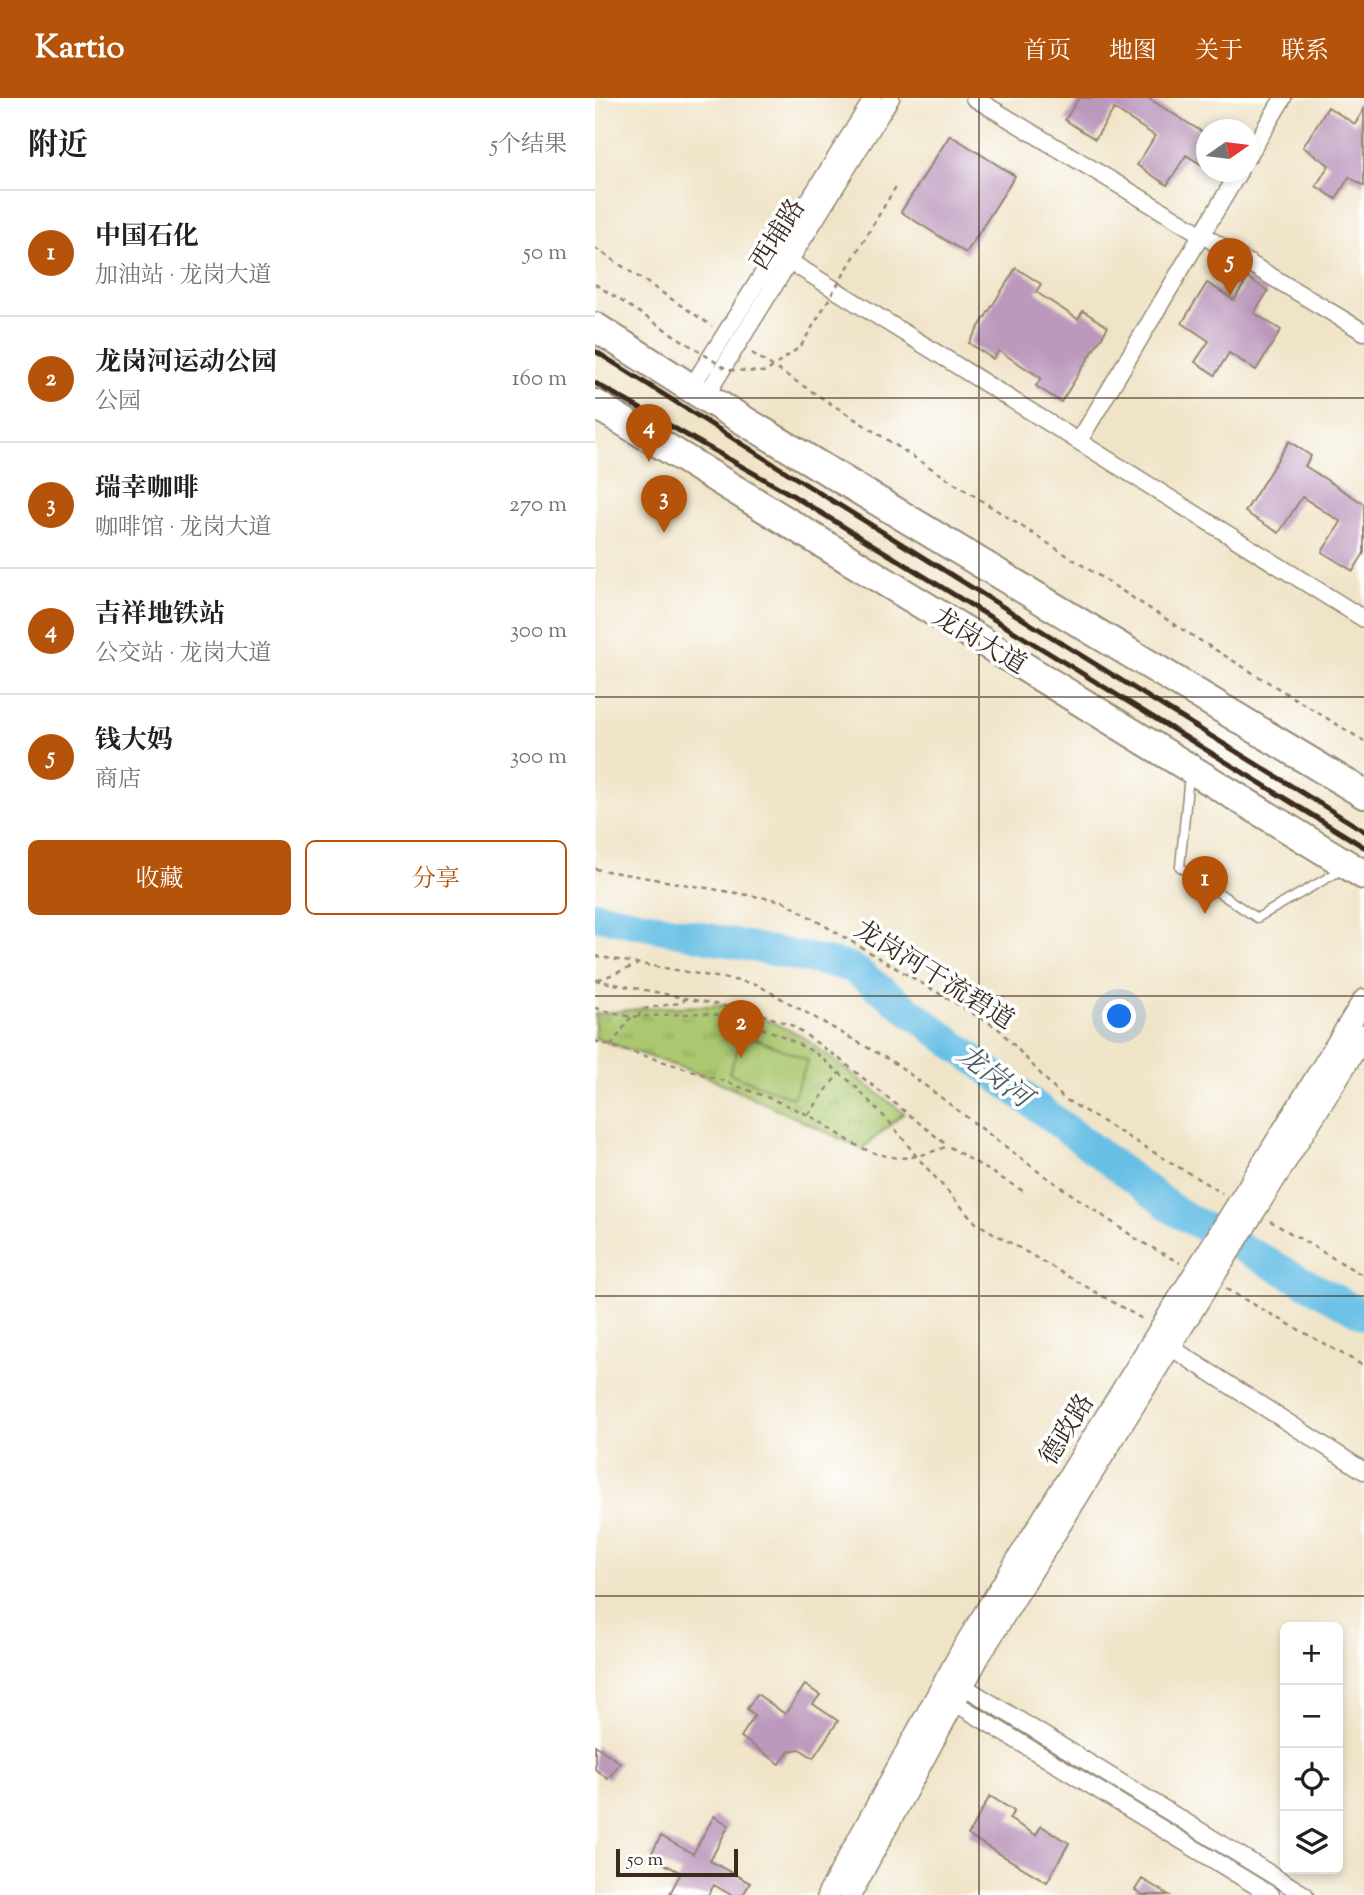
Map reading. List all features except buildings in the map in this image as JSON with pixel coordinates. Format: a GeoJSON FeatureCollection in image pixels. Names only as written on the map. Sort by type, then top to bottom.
{"type":"FeatureCollection","features":[{"type":"Feature","properties":{"kind":"highway"},"geometry":{"type":"LineString","coordinates":[[595,327],[1364,794]]}},
{"type":"Feature","properties":{"kind":"highway","name":"龙岗大道"},"geometry":{"type":"LineString","coordinates":[[595,404],[1357,871]]}},
{"type":"Feature","properties":{"kind":"main road","name":"德政路"},"geometry":{"type":"LineString","coordinates":[[828,1895],[1271,1167],[1364,1000]]}},
{"type":"Feature","properties":{"kind":"main road","name":"德政路"},"geometry":{"type":"LineString","coordinates":[[1271,1167],[1364,1035]]}},
{"type":"Feature","properties":{"kind":"main road","name":"德政路"},"geometry":{"type":"LineString","coordinates":[[850,1895],[951,1690]]}},
{"type":"Feature","properties":{"kind":"street","name":"西埔路"},"geometry":{"type":"LineString","coordinates":[[698,392],[873,98]]}},
{"type":"Feature","properties":{"kind":"street","name":"西埔路"},"geometry":{"type":"LineString","coordinates":[[731,340],[789,261],[891,98]]}},
{"type":"Feature","properties":{"kind":"street"},"geometry":{"type":"LineString","coordinates":[[974,98],[1364,332]]}},
{"type":"Feature","properties":{"kind":"street"},"geometry":{"type":"LineString","coordinates":[[1259,137],[1283,98]]}},
{"type":"Feature","properties":{"kind":"street"},"geometry":{"type":"LineString","coordinates":[[1079,442],[1233,182]]}},
{"type":"Feature","properties":{"kind":"street"},"geometry":{"type":"LineString","coordinates":[[789,261],[1364,619]]}},
{"type":"Feature","properties":{"kind":"street"},"geometry":{"type":"LineString","coordinates":[[1165,1338],[1364,1471]]}},
{"type":"Feature","properties":{"kind":"street"},"geometry":{"type":"LineString","coordinates":[[951,1690],[1271,1895]]}},
{"type":"Feature","properties":{"kind":"street"},"geometry":{"type":"LineString","coordinates":[[951,1690],[1305,1895]]}},
{"type":"Feature","properties":{"kind":"lane"},"geometry":{"type":"LineString","coordinates":[[1190,769],[1180,866],[1258,918],[1357,871]]}},
{"type":"Feature","properties":{"kind":"path"},"geometry":{"type":"LineString","coordinates":[[595,284],[728,370],[766,372],[801,346],[898,183]]}},
{"type":"Feature","properties":{"kind":"path"},"geometry":{"type":"LineString","coordinates":[[595,248],[731,340],[1184,630],[1364,741]]}},
{"type":"Feature","properties":{"kind":"path","name":"龙岗河干流碧道"},"geometry":{"type":"LineString","coordinates":[[595,869],[783,901],[999,1028],[1063,1098],[1221,1192]]}},
{"type":"Feature","properties":{"kind":"path"},"geometry":{"type":"LineString","coordinates":[[595,956],[756,984],[898,1065],[1039,1172],[1138,1240],[1186,1266]]}},
{"type":"Feature","properties":{"kind":"path"},"geometry":{"type":"LineString","coordinates":[[597,980],[637,965]]}},
{"type":"Feature","properties":{"kind":"path"},"geometry":{"type":"LineString","coordinates":[[597,980],[759,1013],[793,1027],[837,1057],[948,1146],[1023,1191]]}},
{"type":"Feature","properties":{"kind":"path"},"geometry":{"type":"LineString","coordinates":[[638,1017],[643,1009],[679,1003],[688,998]]}},
{"type":"Feature","properties":{"kind":"path"},"geometry":{"type":"LineString","coordinates":[[595,1008],[631,1017],[700,1013],[733,1017],[814,1052],[893,1126],[976,1223],[1165,1338]]}},
{"type":"Feature","properties":{"kind":"path"},"geometry":{"type":"LineString","coordinates":[[611,1046],[631,1017]]}},
{"type":"Feature","properties":{"kind":"path"},"geometry":{"type":"LineString","coordinates":[[595,1041],[691,1069],[808,1115],[858,1148],[892,1157],[917,1157],[948,1146]]}},
{"type":"Feature","properties":{"kind":"path"},"geometry":{"type":"LineString","coordinates":[[808,1115],[839,1073]]}},
{"type":"Feature","properties":{"kind":"path"},"geometry":{"type":"LineString","coordinates":[[1269,1220],[1364,1276]]}},
{"type":"Feature","properties":{"kind":"path"},"geometry":{"type":"LineString","coordinates":[[1221,1286],[1364,1366]]}},
{"type":"Feature","properties":{"kind":"green space"},"geometry":{"type":"Polygon","coordinates":[[[732,1005],[799,1034],[904,1113],[862,1149],[708,1077],[595,1038],[595,1014],[647,1008],[732,1005]]]}},
{"type":"Feature","properties":{"kind":"green space"},"geometry":{"type":"Polygon","coordinates":[[[744,1034],[808,1060],[793,1098],[729,1073],[744,1034]]]}},
{"type":"Feature","properties":{"kind":"waterway","name":"龙岗河"},"geometry":{"type":"LineString","coordinates":[[595,915],[851,967],[1177,1212],[1364,1315]]}},
{"type":"Feature","properties":{"kind":"railway"},"geometry":{"type":"LineString","coordinates":[[595,351],[1364,831]]}},
{"type":"Feature","properties":{"kind":"railway"},"geometry":{"type":"LineString","coordinates":[[595,383],[792,495],[1364,847]]}},
{"type":"Feature","properties":{"kind":"place","name":"钱大妈"},"geometry":{"type":"Point","coordinates":[1230,296]}},
{"type":"Feature","properties":{"kind":"place","name":"吉祥地铁站"},"geometry":{"type":"Point","coordinates":[649,462]}},
{"type":"Feature","properties":{"kind":"place","name":"瑞幸咖啡"},"geometry":{"type":"Point","coordinates":[664,533]}},
{"type":"Feature","properties":{"kind":"place","name":"中国石化"},"geometry":{"type":"Point","coordinates":[1205,914]}},
{"type":"Feature","properties":{"kind":"place","name":"龙岗河运动公园"},"geometry":{"type":"Point","coordinates":[741,1058]}}]}
